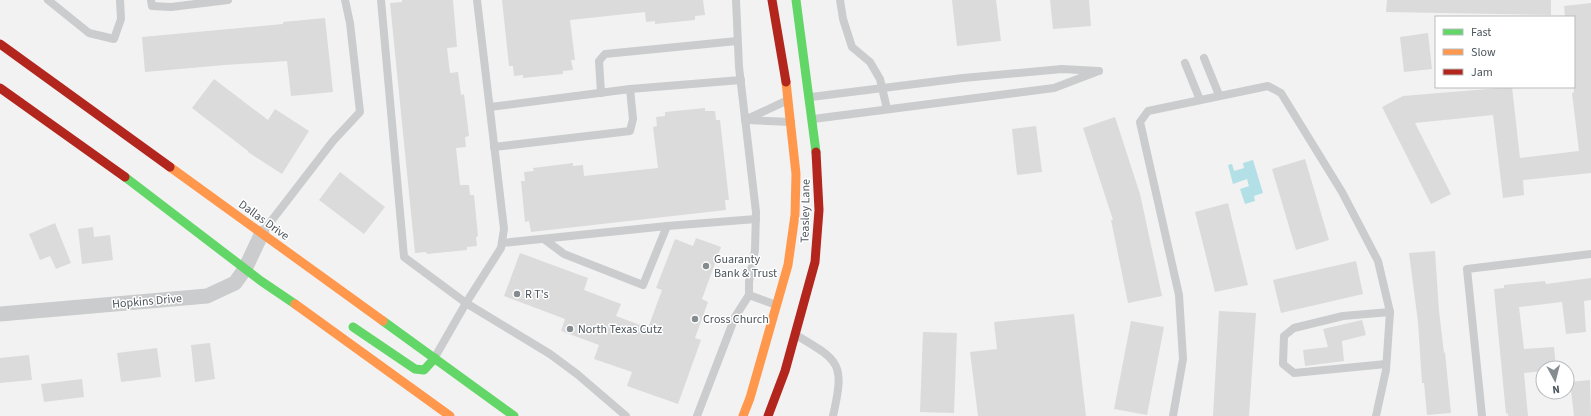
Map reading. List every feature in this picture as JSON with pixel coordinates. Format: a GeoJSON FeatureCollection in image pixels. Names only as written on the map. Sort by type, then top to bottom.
{"type":"FeatureCollection","features":[{"type":"Feature","properties":{"kind":"main road","name":"Teasley Lane"},"geometry":{"type":"LineString","coordinates":[[768,416],[785,371],[815,262],[819,195],[818,165],[802,120],[800,98],[772,0]]}},
{"type":"Feature","properties":{"kind":"main road","name":"Teasley Lane"},"geometry":{"type":"LineString","coordinates":[[744,416],[749,404],[788,265],[795,215],[796,174],[802,120],[796,0]]}},
{"type":"Feature","properties":{"kind":"main road","name":"Dallas Drive"},"geometry":{"type":"LineString","coordinates":[[0,44],[262,232],[514,416]]}},
{"type":"Feature","properties":{"kind":"main road"},"geometry":{"type":"LineString","coordinates":[[0,88],[95,155],[245,269],[327,326],[450,416]]}},
{"type":"Feature","properties":{"kind":"main road"},"geometry":{"type":"LineString","coordinates":[[327,326],[348,324],[414,369],[424,370],[435,358]]}},
{"type":"Feature","properties":{"kind":"street","name":"Hopkins Drive"},"geometry":{"type":"LineString","coordinates":[[0,314],[207,296],[234,283],[245,269],[262,232]]}},
{"type":"Feature","properties":{"kind":"lane"},"geometry":{"type":"LineString","coordinates":[[48,0],[89,33],[114,39],[121,19],[120,0]]}},
{"type":"Feature","properties":{"kind":"lane"},"geometry":{"type":"LineString","coordinates":[[151,0],[152,6],[171,7],[228,0]]}},
{"type":"Feature","properties":{"kind":"lane"},"geometry":{"type":"LineString","coordinates":[[262,232],[333,141],[360,112],[350,23],[345,0]]}},
{"type":"Feature","properties":{"kind":"lane"},"geometry":{"type":"LineString","coordinates":[[381,0],[404,257],[466,303],[550,354],[577,374],[626,416]]}},
{"type":"Feature","properties":{"kind":"lane"},"geometry":{"type":"LineString","coordinates":[[435,358],[466,303],[501,248],[504,229],[477,0]]}},
{"type":"Feature","properties":{"kind":"lane"},"geometry":{"type":"LineString","coordinates":[[697,416],[735,317],[749,295],[755,250],[756,219],[737,41],[736,0]]}},
{"type":"Feature","properties":{"kind":"lane"},"geometry":{"type":"LineString","coordinates":[[840,0],[843,19],[852,47],[870,62],[883,88],[886,109]]}},
{"type":"Feature","properties":{"kind":"lane"},"geometry":{"type":"LineString","coordinates":[[601,93],[599,61],[605,54],[737,41]]}},
{"type":"Feature","properties":{"kind":"lane"},"geometry":{"type":"LineString","coordinates":[[1204,58],[1219,95]]}},
{"type":"Feature","properties":{"kind":"lane"},"geometry":{"type":"LineString","coordinates":[[1185,63],[1200,100]]}},
{"type":"Feature","properties":{"kind":"lane"},"geometry":{"type":"LineString","coordinates":[[1062,69],[1099,71],[1054,88],[802,120],[745,120],[800,98],[1062,69]]}},
{"type":"Feature","properties":{"kind":"lane"},"geometry":{"type":"LineString","coordinates":[[490,107],[630,89],[741,80]]}},
{"type":"Feature","properties":{"kind":"lane"},"geometry":{"type":"LineString","coordinates":[[1173,416],[1183,359],[1180,295],[1140,122],[1148,111],[1268,86],[1282,93],[1342,192],[1378,261],[1390,312],[1386,364],[1376,416]]}},
{"type":"Feature","properties":{"kind":"lane"},"geometry":{"type":"LineString","coordinates":[[494,147],[630,131],[633,119],[630,89]]}},
{"type":"Feature","properties":{"kind":"lane"},"geometry":{"type":"LineString","coordinates":[[502,243],[667,226],[756,219]]}},
{"type":"Feature","properties":{"kind":"lane"},"geometry":{"type":"LineString","coordinates":[[544,239],[564,254],[643,285],[667,226]]}},
{"type":"Feature","properties":{"kind":"lane"},"geometry":{"type":"LineString","coordinates":[[1482,416],[1467,269],[1591,254]]}},
{"type":"Feature","properties":{"kind":"lane"},"geometry":{"type":"LineString","coordinates":[[749,295],[777,305]]}},
{"type":"Feature","properties":{"kind":"lane"},"geometry":{"type":"LineString","coordinates":[[1386,364],[1294,373],[1283,364],[1284,336],[1294,328],[1343,316],[1390,312]]}},
{"type":"Feature","properties":{"kind":"lane"},"geometry":{"type":"LineString","coordinates":[[795,335],[828,354],[835,362],[839,375],[838,393],[833,416]]}},
{"type":"Feature","properties":{"kind":"water"},"geometry":{"type":"Polygon","coordinates":[[[1253,160],[1263,193],[1254,196],[1255,201],[1245,204],[1240,189],[1249,186],[1247,179],[1233,184],[1228,165],[1232,164],[1234,171],[1244,168],[1243,163],[1253,160]]]}},
{"type":"Feature","properties":{"kind":"building"},"geometry":{"type":"Polygon","coordinates":[[[402,0],[453,0],[457,47],[447,48],[450,73],[458,72],[461,95],[464,94],[469,136],[465,137],[466,147],[456,148],[460,185],[469,185],[470,195],[474,195],[478,236],[476,237],[477,246],[467,247],[467,250],[427,254],[426,252],[415,253],[390,3],[402,2],[402,0]]]}},
{"type":"Feature","properties":{"kind":"building"},"geometry":{"type":"Polygon","coordinates":[[[502,0],[703,0],[705,15],[695,16],[695,20],[655,24],[655,21],[646,22],[645,12],[570,20],[575,60],[571,60],[573,70],[563,71],[563,74],[523,78],[523,75],[514,76],[513,66],[509,66],[502,0]]]}},
{"type":"Feature","properties":{"kind":"building"},"geometry":{"type":"Polygon","coordinates":[[[952,0],[996,0],[1001,41],[957,46],[952,0]]]}},
{"type":"Feature","properties":{"kind":"building"},"geometry":{"type":"Polygon","coordinates":[[[1050,0],[1089,0],[1091,26],[1053,29],[1050,0]]]}},
{"type":"Feature","properties":{"kind":"building"},"geometry":{"type":"Polygon","coordinates":[[[1387,0],[1551,0],[1551,15],[1386,12],[1387,0]]]}},
{"type":"Feature","properties":{"kind":"building"},"geometry":{"type":"Polygon","coordinates":[[[1591,3],[1591,173],[1523,180],[1524,195],[1503,198],[1493,115],[1415,123],[1451,194],[1431,204],[1382,107],[1403,96],[1512,88],[1520,158],[1579,151],[1572,93],[1574,92],[1575,88],[1575,16],[1565,16],[1564,6],[1591,3]]]}},
{"type":"Feature","properties":{"kind":"building"},"geometry":{"type":"Polygon","coordinates":[[[325,18],[333,92],[291,96],[287,61],[145,72],[142,37],[283,24],[283,22],[325,18]]]}},
{"type":"Feature","properties":{"kind":"building"},"geometry":{"type":"Polygon","coordinates":[[[1428,33],[1432,69],[1404,72],[1400,37],[1428,33]]]}},
{"type":"Feature","properties":{"kind":"building"},"geometry":{"type":"Polygon","coordinates":[[[214,79],[268,120],[275,109],[309,131],[282,174],[248,152],[192,108],[214,79]]]}},
{"type":"Feature","properties":{"kind":"building"},"geometry":{"type":"Polygon","coordinates":[[[705,108],[705,111],[715,111],[716,120],[720,120],[729,200],[725,200],[726,210],[531,232],[529,221],[525,222],[521,181],[525,181],[524,172],[534,171],[533,168],[573,163],[573,166],[583,165],[584,176],[658,168],[653,127],[657,126],[656,117],[665,116],[665,112],[705,108]]]}},
{"type":"Feature","properties":{"kind":"building"},"geometry":{"type":"Polygon","coordinates":[[[1115,117],[1140,194],[1162,296],[1128,303],[1111,220],[1113,220],[1083,128],[1115,117]]]}},
{"type":"Feature","properties":{"kind":"building"},"geometry":{"type":"Polygon","coordinates":[[[1036,126],[1042,172],[1017,175],[1012,129],[1036,126]]]}},
{"type":"Feature","properties":{"kind":"building"},"geometry":{"type":"Polygon","coordinates":[[[1305,159],[1329,240],[1296,250],[1272,169],[1305,159]]]}},
{"type":"Feature","properties":{"kind":"building"},"geometry":{"type":"Polygon","coordinates":[[[340,172],[385,207],[364,234],[319,200],[340,172]]]}},
{"type":"Feature","properties":{"kind":"building"},"geometry":{"type":"Polygon","coordinates":[[[1228,203],[1248,285],[1215,292],[1195,212],[1228,203]]]}},
{"type":"Feature","properties":{"kind":"building"},"geometry":{"type":"Polygon","coordinates":[[[55,223],[71,263],[56,269],[50,256],[40,260],[29,234],[55,223]]]}},
{"type":"Feature","properties":{"kind":"building"},"geometry":{"type":"Polygon","coordinates":[[[93,227],[94,237],[110,235],[113,260],[82,264],[78,229],[93,227]]]}},
{"type":"Feature","properties":{"kind":"building"},"geometry":{"type":"Polygon","coordinates":[[[696,238],[721,247],[702,299],[708,302],[695,338],[701,340],[678,404],[627,386],[632,372],[594,359],[599,345],[561,331],[565,319],[504,296],[520,253],[588,278],[584,290],[621,304],[616,316],[648,328],[662,290],[656,288],[675,239],[693,246],[696,238]]]}},
{"type":"Feature","properties":{"kind":"building"},"geometry":{"type":"Polygon","coordinates":[[[1435,251],[1439,311],[1451,413],[1427,415],[1424,383],[1422,383],[1418,322],[1409,253],[1435,251]]]}},
{"type":"Feature","properties":{"kind":"building"},"geometry":{"type":"Polygon","coordinates":[[[1356,261],[1363,294],[1281,313],[1273,280],[1356,261]]]}},
{"type":"Feature","properties":{"kind":"building"},"geometry":{"type":"Polygon","coordinates":[[[1591,278],[1591,300],[1584,301],[1586,332],[1566,334],[1562,302],[1519,307],[1524,349],[1554,347],[1555,360],[1535,360],[1535,372],[1524,373],[1528,416],[1508,416],[1508,413],[1506,414],[1494,289],[1504,288],[1504,285],[1545,281],[1546,284],[1591,278]]]}},
{"type":"Feature","properties":{"kind":"building"},"geometry":{"type":"Polygon","coordinates":[[[1219,311],[1256,313],[1249,416],[1213,416],[1219,311]]]}},
{"type":"Feature","properties":{"kind":"building"},"geometry":{"type":"Polygon","coordinates":[[[1074,314],[1086,416],[978,416],[970,352],[997,349],[994,322],[1074,314]]]}},
{"type":"Feature","properties":{"kind":"building"},"geometry":{"type":"Polygon","coordinates":[[[1362,320],[1366,335],[1342,341],[1344,361],[1305,366],[1303,350],[1328,347],[1323,329],[1362,320]]]}},
{"type":"Feature","properties":{"kind":"building"},"geometry":{"type":"Polygon","coordinates":[[[1131,321],[1164,327],[1147,415],[1114,409],[1131,321]]]}},
{"type":"Feature","properties":{"kind":"building"},"geometry":{"type":"Polygon","coordinates":[[[923,332],[957,333],[954,413],[920,412],[923,332]]]}},
{"type":"Feature","properties":{"kind":"building"},"geometry":{"type":"Polygon","coordinates":[[[210,343],[215,379],[195,382],[191,345],[210,343]]]}},
{"type":"Feature","properties":{"kind":"building"},"geometry":{"type":"Polygon","coordinates":[[[157,348],[161,377],[121,382],[117,353],[157,348]]]}},
{"type":"Feature","properties":{"kind":"building"},"geometry":{"type":"Polygon","coordinates":[[[29,355],[32,380],[0,383],[0,358],[29,355]]]}},
{"type":"Feature","properties":{"kind":"building"},"geometry":{"type":"Polygon","coordinates":[[[82,379],[84,397],[44,402],[41,384],[82,379]]]}},
{"type":"Feature","properties":{"kind":"building"},"geometry":{"type":"Polygon","coordinates":[[[1590,380],[1591,416],[1574,416],[1572,400],[1575,400],[1575,382],[1590,380]]]}},
{"type":"Feature","properties":{"kind":"traffic: fast"},"geometry":{"type":"LineString","coordinates":[[796,0],[816,152]]}},
{"type":"Feature","properties":{"kind":"traffic: fast"},"geometry":{"type":"LineString","coordinates":[[125,177],[261,281],[295,304]]}},
{"type":"Feature","properties":{"kind":"traffic: fast"},"geometry":{"type":"LineString","coordinates":[[383,321],[514,416]]}},
{"type":"Feature","properties":{"kind":"traffic: fast"},"geometry":{"type":"LineString","coordinates":[[353,327],[415,369],[424,370],[435,358]]}},
{"type":"Feature","properties":{"kind":"traffic: slow"},"geometry":{"type":"LineString","coordinates":[[743,416],[750,398],[788,265],[795,215],[796,174],[786,82]]}},
{"type":"Feature","properties":{"kind":"traffic: slow"},"geometry":{"type":"LineString","coordinates":[[170,167],[383,321]]}},
{"type":"Feature","properties":{"kind":"traffic: slow"},"geometry":{"type":"LineString","coordinates":[[295,304],[450,416]]}},
{"type":"Feature","properties":{"kind":"traffic: jam"},"geometry":{"type":"LineString","coordinates":[[772,0],[786,82]]}},
{"type":"Feature","properties":{"kind":"traffic: jam"},"geometry":{"type":"LineString","coordinates":[[0,44],[170,167]]}},
{"type":"Feature","properties":{"kind":"traffic: jam"},"geometry":{"type":"LineString","coordinates":[[0,88],[125,177]]}},
{"type":"Feature","properties":{"kind":"traffic: jam"},"geometry":{"type":"LineString","coordinates":[[768,416],[785,371],[815,262],[819,210],[816,152]]}},
{"type":"Feature","properties":{"kind":"place","name":"Guaranty Bank & Trust"},"geometry":{"type":"Point","coordinates":[706,266]}},
{"type":"Feature","properties":{"kind":"place","name":"R T's"},"geometry":{"type":"Point","coordinates":[517,294]}},
{"type":"Feature","properties":{"kind":"place","name":"Cross Church"},"geometry":{"type":"Point","coordinates":[695,319]}},
{"type":"Feature","properties":{"kind":"place","name":"North Texas Cutz"},"geometry":{"type":"Point","coordinates":[570,329]}}]}
